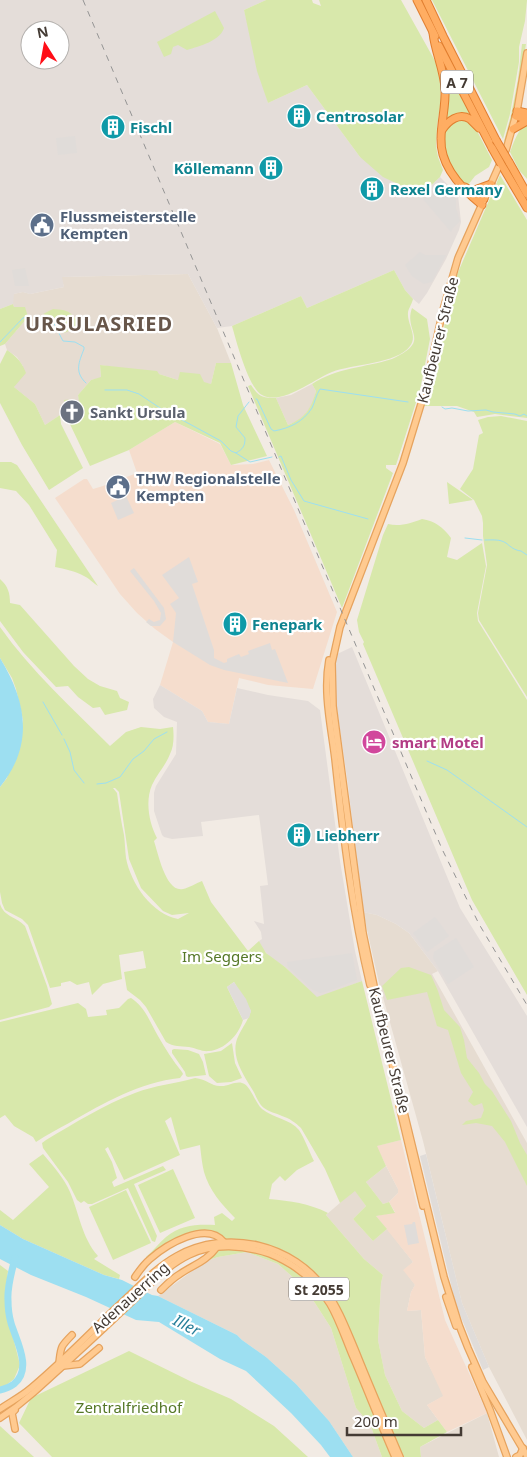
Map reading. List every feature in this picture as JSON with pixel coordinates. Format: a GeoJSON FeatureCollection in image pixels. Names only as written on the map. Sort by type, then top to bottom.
{"type":"FeatureCollection","features":[{"type":"Feature","properties":{"kind":"highway","name":"A 7"},"geometry":{"type":"LineString","coordinates":[[417,0],[482,130],[527,208]]}},
{"type":"Feature","properties":{"kind":"highway","name":"A 7"},"geometry":{"type":"LineString","coordinates":[[426,0],[496,140],[527,194]]}},
{"type":"Feature","properties":{"kind":"highway"},"geometry":{"type":"LineString","coordinates":[[433,33],[434,46],[442,66],[445,89],[442,130],[442,148],[445,161],[452,175],[469,195],[483,202]]}},
{"type":"Feature","properties":{"kind":"highway"},"geometry":{"type":"LineString","coordinates":[[517,113],[527,113]]}},
{"type":"Feature","properties":{"kind":"highway"},"geometry":{"type":"LineString","coordinates":[[513,129],[527,120],[517,113]]}},
{"type":"Feature","properties":{"kind":"highway"},"geometry":{"type":"LineString","coordinates":[[442,130],[451,119],[461,117],[470,119],[482,130]]}},
{"type":"Feature","properties":{"kind":"highway"},"geometry":{"type":"LineString","coordinates":[[515,174],[527,182]]}},
{"type":"Feature","properties":{"kind":"highway"},"geometry":{"type":"LineString","coordinates":[[472,191],[491,184]]}},
{"type":"Feature","properties":{"kind":"highway"},"geometry":{"type":"LineString","coordinates":[[462,186],[472,191],[483,202]]}},
{"type":"Feature","properties":{"kind":"main road","name":"Kaufbeurer Straße"},"geometry":{"type":"LineString","coordinates":[[508,1456],[451,1315],[361,950],[348,868],[327,697],[328,666],[334,640],[401,467],[425,391],[443,310],[458,258],[513,129],[527,53]]}},
{"type":"Feature","properties":{"kind":"main road","name":"Kaufbeurer Straße"},"geometry":{"type":"LineString","coordinates":[[340,627],[332,663],[333,706],[361,921],[378,1005],[455,1315],[483,1382],[525,1453]]}},
{"type":"Feature","properties":{"kind":"main road"},"geometry":{"type":"LineString","coordinates":[[201,1234],[206,1238],[205,1245]]}},
{"type":"Feature","properties":{"kind":"main road"},"geometry":{"type":"LineString","coordinates":[[135,1277],[150,1259],[187,1236],[214,1234],[224,1242]]}},
{"type":"Feature","properties":{"kind":"main road","name":"Adenauerring"},"geometry":{"type":"LineString","coordinates":[[0,1409],[70,1360],[108,1320],[177,1256],[205,1245],[224,1242],[249,1243],[276,1251],[298,1262],[315,1276],[334,1302],[378,1409],[395,1457]]}},
{"type":"Feature","properties":{"kind":"main road","name":"Adenauerring"},"geometry":{"type":"LineString","coordinates":[[152,1278],[180,1260],[199,1252],[217,1248],[239,1247],[262,1251],[296,1267],[321,1292],[337,1318],[378,1409]]}},
{"type":"Feature","properties":{"kind":"main road"},"geometry":{"type":"LineString","coordinates":[[161,1290],[179,1274],[202,1262],[217,1248]]}},
{"type":"Feature","properties":{"kind":"main road"},"geometry":{"type":"LineString","coordinates":[[199,1252],[202,1256],[202,1262]]}},
{"type":"Feature","properties":{"kind":"main road"},"geometry":{"type":"LineString","coordinates":[[70,1360],[61,1365],[60,1349],[72,1335]]}},
{"type":"Feature","properties":{"kind":"main road"},"geometry":{"type":"LineString","coordinates":[[60,1349],[70,1360],[82,1362],[99,1348]]}},
{"type":"Feature","properties":{"kind":"main road","name":"Adenauerring"},"geometry":{"type":"LineString","coordinates":[[1,1416],[16,1407],[61,1365]]}},
{"type":"Feature","properties":{"kind":"main road"},"geometry":{"type":"LineString","coordinates":[[15,1429],[12,1413],[16,1407]]}},
{"type":"Feature","properties":{"kind":"main road","name":"Adenauerring"},"geometry":{"type":"LineString","coordinates":[[387,1433],[400,1457]]}},
{"type":"Feature","properties":{"kind":"main road"},"geometry":{"type":"LineString","coordinates":[[516,1457],[525,1453]]}},
{"type":"Feature","properties":{"kind":"shaded area"},"geometry":{"type":"Polygon","coordinates":[[[0,0],[266,0],[244,10],[268,103],[307,85],[360,157],[421,195],[440,177],[458,195],[461,222],[459,230],[446,259],[419,304],[405,290],[394,270],[307,308],[301,296],[232,326],[217,328],[188,274],[62,277],[64,287],[30,294],[23,292],[14,294],[13,304],[0,309],[0,0]]]}},
{"type":"Feature","properties":{"kind":"shaded area"},"geometry":{"type":"Polygon","coordinates":[[[75,136],[77,153],[58,155],[56,138],[75,136]]]}},
{"type":"Feature","properties":{"kind":"shaded area"},"geometry":{"type":"Polygon","coordinates":[[[442,182],[456,195],[456,208],[460,221],[451,232],[423,199],[442,182]]]}},
{"type":"Feature","properties":{"kind":"shaded area"},"geometry":{"type":"Polygon","coordinates":[[[420,252],[425,255],[446,255],[432,282],[424,284],[412,276],[405,265],[420,252]]]}},
{"type":"Feature","properties":{"kind":"shaded area"},"geometry":{"type":"Polygon","coordinates":[[[25,268],[29,286],[15,286],[12,270],[25,268]]]}},
{"type":"Feature","properties":{"kind":"shaded area"},"geometry":{"type":"Polygon","coordinates":[[[188,274],[217,328],[231,363],[216,363],[211,384],[178,380],[159,374],[100,365],[101,378],[91,380],[78,395],[80,405],[78,404],[75,407],[77,407],[80,415],[67,418],[60,415],[45,425],[35,404],[14,387],[23,366],[17,357],[7,350],[5,344],[28,317],[14,307],[13,294],[23,292],[30,294],[64,287],[61,277],[188,274]]]}},
{"type":"Feature","properties":{"kind":"shaded area"},"geometry":{"type":"Polygon","coordinates":[[[312,384],[316,391],[313,403],[302,419],[288,425],[276,398],[291,395],[312,384]]]}},
{"type":"Feature","properties":{"kind":"shaded area"},"geometry":{"type":"Polygon","coordinates":[[[175,422],[220,444],[231,465],[253,464],[269,460],[294,510],[337,612],[313,689],[268,685],[239,678],[229,724],[208,722],[202,711],[160,685],[173,642],[137,613],[120,594],[55,498],[84,479],[87,479],[93,489],[137,473],[129,450],[175,422]]]}},
{"type":"Feature","properties":{"kind":"shaded area"},"geometry":{"type":"Polygon","coordinates":[[[126,496],[134,513],[118,520],[111,503],[126,496]]]}},
{"type":"Feature","properties":{"kind":"shaded area"},"geometry":{"type":"Polygon","coordinates":[[[189,557],[198,582],[192,584],[214,650],[214,658],[224,663],[227,662],[227,659],[239,654],[241,657],[249,654],[248,651],[270,643],[272,650],[275,649],[288,683],[224,670],[210,665],[173,642],[176,613],[170,604],[179,598],[162,575],[189,557]]]}},
{"type":"Feature","properties":{"kind":"shaded area"},"geometry":{"type":"Polygon","coordinates":[[[134,568],[164,608],[166,619],[160,626],[151,626],[146,622],[149,619],[154,622],[160,620],[161,613],[130,571],[134,568]]]}},
{"type":"Feature","properties":{"kind":"shaded area"},"geometry":{"type":"Polygon","coordinates":[[[352,647],[460,908],[527,1016],[527,1127],[438,971],[409,933],[377,915],[363,912],[333,680],[335,655],[352,647]]]}},
{"type":"Feature","properties":{"kind":"shaded area"},"geometry":{"type":"Polygon","coordinates":[[[160,685],[202,711],[208,722],[229,724],[237,688],[308,701],[320,710],[340,861],[362,981],[317,998],[263,949],[259,941],[262,939],[261,932],[254,921],[264,924],[260,886],[268,885],[259,815],[201,822],[203,836],[172,839],[162,835],[154,811],[154,793],[156,786],[176,754],[177,722],[164,717],[154,708],[153,699],[160,685]]]}},
{"type":"Feature","properties":{"kind":"shaded area"},"geometry":{"type":"Polygon","coordinates":[[[363,912],[377,915],[409,933],[438,971],[432,974],[527,1143],[527,1440],[489,1367],[462,1303],[423,1141],[379,983],[363,912]]]}},
{"type":"Feature","properties":{"kind":"shaded area"},"geometry":{"type":"Polygon","coordinates":[[[435,917],[449,936],[427,952],[413,933],[435,917]]]}},
{"type":"Feature","properties":{"kind":"shaded area"},"geometry":{"type":"Polygon","coordinates":[[[456,938],[474,967],[448,984],[433,958],[434,952],[456,938]]]}},
{"type":"Feature","properties":{"kind":"shaded area"},"geometry":{"type":"Polygon","coordinates":[[[352,953],[357,980],[320,993],[313,990],[288,967],[287,962],[352,953]]]}},
{"type":"Feature","properties":{"kind":"shaded area"},"geometry":{"type":"Polygon","coordinates":[[[234,982],[246,999],[251,1011],[249,1018],[243,1020],[227,987],[234,982]]]}},
{"type":"Feature","properties":{"kind":"shaded area"},"geometry":{"type":"Polygon","coordinates":[[[401,1140],[445,1320],[487,1413],[447,1432],[427,1405],[443,1396],[425,1357],[421,1310],[407,1311],[411,1292],[415,1285],[403,1270],[413,1262],[376,1216],[395,1212],[389,1202],[398,1193],[398,1189],[376,1146],[401,1140]]]}},
{"type":"Feature","properties":{"kind":"shaded area"},"geometry":{"type":"Polygon","coordinates":[[[426,1154],[462,1303],[489,1367],[483,1370],[456,1305],[420,1156],[426,1154]]]}},
{"type":"Feature","properties":{"kind":"shaded area"},"geometry":{"type":"Polygon","coordinates":[[[386,1166],[398,1189],[398,1193],[389,1202],[383,1204],[366,1182],[386,1166]]]}},
{"type":"Feature","properties":{"kind":"shaded area"},"geometry":{"type":"Polygon","coordinates":[[[355,1190],[366,1206],[353,1219],[373,1241],[387,1229],[413,1262],[404,1270],[415,1285],[411,1292],[407,1311],[421,1310],[425,1357],[444,1396],[427,1405],[438,1420],[424,1428],[402,1411],[385,1375],[378,1340],[383,1275],[364,1259],[326,1215],[355,1190]]]}},
{"type":"Feature","properties":{"kind":"shaded area"},"geometry":{"type":"Polygon","coordinates":[[[415,1222],[419,1243],[408,1245],[404,1225],[412,1224],[415,1222]]]}},
{"type":"Feature","properties":{"kind":"shaded area"},"geometry":{"type":"Polygon","coordinates":[[[247,1252],[278,1264],[296,1280],[315,1303],[331,1328],[356,1408],[370,1424],[382,1457],[353,1457],[329,1421],[296,1384],[266,1357],[237,1335],[158,1296],[206,1261],[247,1252]]]}},
{"type":"Feature","properties":{"kind":"shaded area"},"geometry":{"type":"Polygon","coordinates":[[[487,1413],[499,1457],[421,1457],[420,1447],[487,1413]]]}},
{"type":"Feature","properties":{"kind":"green space"},"geometry":{"type":"Polygon","coordinates":[[[266,0],[312,0],[313,3],[321,6],[319,0],[401,0],[439,68],[441,100],[436,146],[443,170],[440,177],[421,195],[383,177],[360,157],[307,85],[268,103],[257,71],[244,10],[266,0]]]}},
{"type":"Feature","properties":{"kind":"green space"},"geometry":{"type":"Polygon","coordinates":[[[432,0],[527,0],[525,21],[519,47],[519,62],[510,114],[503,139],[432,0]]]}},
{"type":"Feature","properties":{"kind":"green space"},"geometry":{"type":"Polygon","coordinates":[[[215,11],[224,28],[222,33],[214,40],[198,47],[187,50],[178,45],[173,47],[171,54],[164,57],[157,42],[215,11]]]}},
{"type":"Feature","properties":{"kind":"green space"},"geometry":{"type":"Polygon","coordinates":[[[522,44],[526,44],[514,112],[506,143],[504,141],[518,79],[522,44]]]}},
{"type":"Feature","properties":{"kind":"green space"},"geometry":{"type":"Polygon","coordinates":[[[444,64],[472,117],[457,115],[445,122],[444,64]]]}},
{"type":"Feature","properties":{"kind":"green space"},"geometry":{"type":"Polygon","coordinates":[[[461,119],[469,121],[476,129],[492,160],[489,167],[475,176],[468,185],[460,179],[451,167],[445,153],[443,139],[447,126],[453,121],[461,119]]]}},
{"type":"Feature","properties":{"kind":"green space"},"geometry":{"type":"Polygon","coordinates":[[[527,123],[527,179],[519,170],[510,152],[519,132],[527,123]]]}},
{"type":"Feature","properties":{"kind":"green space"},"geometry":{"type":"Polygon","coordinates":[[[500,175],[527,220],[527,418],[495,414],[477,417],[474,412],[457,406],[423,406],[441,345],[456,277],[500,175]]]}},
{"type":"Feature","properties":{"kind":"green space"},"geometry":{"type":"Polygon","coordinates":[[[394,270],[405,290],[413,299],[408,317],[413,338],[410,346],[404,352],[385,360],[332,372],[298,390],[279,397],[262,395],[257,390],[244,364],[232,326],[301,296],[307,308],[394,270]]]}},
{"type":"Feature","properties":{"kind":"green space"},"geometry":{"type":"Polygon","coordinates":[[[13,304],[14,307],[25,307],[28,317],[5,344],[0,346],[0,309],[13,304]]]}},
{"type":"Feature","properties":{"kind":"green space"},"geometry":{"type":"Polygon","coordinates":[[[412,308],[427,319],[430,339],[420,390],[396,465],[386,465],[386,468],[393,473],[342,608],[248,386],[251,385],[261,396],[276,398],[288,425],[303,416],[312,403],[316,391],[312,384],[341,371],[392,359],[411,347],[414,341],[410,317],[412,308]]]}},
{"type":"Feature","properties":{"kind":"green space"},"geometry":{"type":"Polygon","coordinates":[[[53,309],[70,313],[80,326],[64,333],[55,318],[43,314],[53,309]]]}},
{"type":"Feature","properties":{"kind":"green space"},"geometry":{"type":"Polygon","coordinates":[[[7,350],[19,360],[26,373],[14,387],[35,404],[45,425],[60,415],[61,424],[83,468],[49,490],[0,403],[0,364],[7,350]]]}},
{"type":"Feature","properties":{"kind":"green space"},"geometry":{"type":"Polygon","coordinates":[[[216,363],[231,363],[243,405],[267,456],[231,465],[220,443],[175,422],[129,450],[90,466],[67,418],[80,415],[77,407],[65,411],[64,400],[79,402],[78,395],[91,380],[101,377],[100,365],[157,371],[159,374],[178,380],[180,372],[200,374],[204,382],[211,384],[216,363]]]}},
{"type":"Feature","properties":{"kind":"green space"},"geometry":{"type":"Polygon","coordinates":[[[501,416],[527,421],[527,697],[479,620],[478,613],[487,565],[482,516],[474,500],[460,489],[473,469],[479,435],[483,433],[478,420],[501,416]]]}},
{"type":"Feature","properties":{"kind":"green space"},"geometry":{"type":"Polygon","coordinates":[[[0,462],[11,462],[17,465],[98,586],[81,574],[55,567],[57,550],[29,505],[16,491],[0,488],[0,462]]]}},
{"type":"Feature","properties":{"kind":"green space"},"geometry":{"type":"Polygon","coordinates":[[[447,482],[473,500],[449,504],[447,482]]]}},
{"type":"Feature","properties":{"kind":"green space"},"geometry":{"type":"Polygon","coordinates":[[[422,519],[438,525],[451,538],[447,557],[457,560],[482,543],[486,566],[477,613],[478,621],[527,700],[527,995],[472,900],[359,632],[357,620],[388,524],[401,525],[422,519]]]}},
{"type":"Feature","properties":{"kind":"green space"},"geometry":{"type":"Polygon","coordinates":[[[0,579],[8,590],[10,603],[20,605],[74,666],[88,679],[100,686],[117,691],[120,698],[129,702],[127,710],[105,715],[100,707],[93,708],[78,697],[68,686],[56,687],[23,652],[0,621],[0,579]]]}},
{"type":"Feature","properties":{"kind":"green space","name":"Im Seggers"},"geometry":{"type":"Polygon","coordinates":[[[0,627],[38,674],[110,746],[126,732],[141,727],[160,729],[173,727],[171,751],[152,785],[148,805],[150,819],[157,838],[154,841],[167,879],[177,889],[188,888],[202,881],[211,902],[248,951],[259,941],[266,953],[285,967],[317,997],[362,981],[401,1140],[377,1146],[386,1166],[366,1182],[383,1204],[389,1202],[395,1213],[376,1216],[387,1229],[373,1241],[353,1219],[366,1206],[355,1191],[340,1203],[325,1169],[301,1128],[290,1119],[264,1108],[242,1071],[237,1059],[237,1039],[251,1011],[234,982],[227,987],[243,1020],[241,1026],[225,1045],[215,1050],[206,1051],[174,1046],[166,1042],[146,1007],[127,990],[124,972],[146,968],[143,951],[119,955],[122,979],[103,984],[92,995],[89,982],[77,985],[70,981],[61,983],[61,986],[50,988],[28,925],[22,919],[5,910],[0,892],[0,787],[7,778],[23,720],[12,678],[0,658],[0,627]],[[113,788],[117,793],[126,858],[133,878],[151,904],[169,916],[178,919],[189,913],[172,915],[163,911],[141,888],[129,859],[119,792],[113,788]]]}},
{"type":"Feature","properties":{"kind":"green space"},"geometry":{"type":"Polygon","coordinates":[[[0,904],[4,912],[25,926],[52,1004],[49,1007],[0,1020],[0,904]]]}},
{"type":"Feature","properties":{"kind":"green space"},"geometry":{"type":"Polygon","coordinates":[[[409,967],[431,975],[444,1010],[460,1027],[467,1058],[492,1091],[511,1121],[527,1155],[527,1186],[505,1142],[492,1126],[476,1123],[462,1125],[466,1121],[481,1118],[484,1110],[482,1103],[474,1106],[468,1101],[473,1092],[461,1073],[448,1030],[437,1026],[427,992],[387,1000],[382,986],[401,968],[409,967]]]}},
{"type":"Feature","properties":{"kind":"green space"},"geometry":{"type":"Polygon","coordinates":[[[131,998],[144,1010],[166,1050],[182,1072],[183,1074],[180,1078],[165,1080],[123,1094],[36,1142],[33,1137],[14,1126],[5,1115],[0,1118],[0,1022],[78,1003],[86,1009],[88,1017],[107,1015],[106,1010],[119,1008],[131,998]]]}},
{"type":"Feature","properties":{"kind":"green space"},"geometry":{"type":"Polygon","coordinates":[[[232,1043],[235,1063],[242,1078],[231,1082],[217,1083],[209,1076],[204,1054],[221,1051],[232,1043]]]}},
{"type":"Feature","properties":{"kind":"green space"},"geometry":{"type":"Polygon","coordinates":[[[174,1049],[188,1050],[199,1054],[206,1075],[186,1076],[172,1053],[174,1049]]]}},
{"type":"Feature","properties":{"kind":"green space"},"geometry":{"type":"Polygon","coordinates":[[[195,1078],[217,1086],[234,1083],[245,1084],[262,1109],[291,1123],[299,1130],[314,1161],[297,1170],[285,1181],[280,1176],[272,1184],[269,1199],[299,1203],[328,1213],[326,1215],[364,1259],[383,1275],[378,1340],[385,1375],[402,1411],[424,1428],[438,1420],[447,1432],[420,1447],[421,1457],[382,1457],[370,1424],[356,1408],[331,1328],[315,1303],[296,1280],[278,1264],[247,1252],[206,1261],[217,1247],[216,1232],[206,1231],[187,1234],[178,1238],[162,1247],[147,1259],[146,1257],[163,1239],[177,1230],[195,1225],[215,1225],[214,1217],[222,1213],[232,1221],[235,1218],[209,1185],[204,1172],[200,1145],[180,1150],[171,1117],[165,1121],[180,1155],[124,1180],[108,1147],[105,1149],[117,1178],[112,1182],[114,1187],[163,1166],[166,1170],[134,1184],[157,1236],[155,1242],[152,1241],[128,1188],[92,1204],[84,1201],[81,1203],[77,1200],[68,1182],[43,1148],[42,1143],[46,1140],[112,1103],[142,1090],[195,1078]]]}},
{"type":"Feature","properties":{"kind":"green space"},"geometry":{"type":"Polygon","coordinates":[[[43,1154],[68,1187],[84,1233],[98,1256],[94,1259],[120,1275],[119,1279],[104,1275],[23,1239],[0,1225],[0,1210],[13,1220],[49,1187],[29,1164],[43,1154]]]}},
{"type":"Feature","properties":{"kind":"green space"},"geometry":{"type":"Polygon","coordinates":[[[173,1169],[195,1218],[160,1233],[138,1185],[173,1169]]]}},
{"type":"Feature","properties":{"kind":"green space"},"geometry":{"type":"Polygon","coordinates":[[[126,1190],[151,1243],[113,1260],[89,1207],[126,1190]]]}},
{"type":"Feature","properties":{"kind":"green space"},"geometry":{"type":"Polygon","coordinates":[[[0,1265],[8,1271],[5,1296],[20,1365],[14,1379],[0,1390],[0,1265]]]}},
{"type":"Feature","properties":{"kind":"green space","name":"Zentralfriedhof"},"geometry":{"type":"Polygon","coordinates":[[[129,1351],[231,1399],[274,1426],[308,1457],[52,1457],[19,1423],[31,1398],[129,1351]]]}},
{"type":"Feature","properties":{"kind":"green space"},"geometry":{"type":"Polygon","coordinates":[[[0,1426],[34,1457],[0,1457],[0,1426]]]}},
{"type":"Feature","properties":{"kind":"water"},"geometry":{"type":"Polygon","coordinates":[[[0,658],[16,691],[23,723],[18,755],[11,771],[0,787],[0,658]]]}},
{"type":"Feature","properties":{"kind":"water","name":"Iller"},"geometry":{"type":"Polygon","coordinates":[[[0,1225],[23,1239],[104,1275],[122,1280],[152,1295],[158,1296],[237,1335],[266,1357],[296,1384],[329,1421],[353,1457],[330,1457],[291,1413],[246,1371],[220,1359],[159,1322],[136,1320],[31,1275],[0,1259],[0,1225]]]}},
{"type":"Feature","properties":{"kind":"waterway"},"geometry":{"type":"LineString","coordinates":[[0,342],[23,318],[28,316]]}},
{"type":"Feature","properties":{"kind":"waterway"},"geometry":{"type":"LineString","coordinates":[[35,320],[51,318],[63,341],[75,342],[84,347],[79,363],[79,371],[86,383]]}},
{"type":"Feature","properties":{"kind":"waterway"},"geometry":{"type":"LineString","coordinates":[[256,399],[271,429],[274,431],[291,426],[305,417],[312,408],[320,389],[408,402]]}},
{"type":"Feature","properties":{"kind":"waterway"},"geometry":{"type":"LineString","coordinates":[[105,390],[127,390],[139,394],[160,408],[221,441],[231,451],[236,453],[243,447],[245,441],[245,438],[236,427],[238,416],[249,402]]}},
{"type":"Feature","properties":{"kind":"waterway"},"geometry":{"type":"LineString","coordinates":[[442,407],[445,409],[486,410],[520,416],[524,414],[527,416]]}},
{"type":"Feature","properties":{"kind":"waterway"},"geometry":{"type":"LineString","coordinates":[[236,453],[250,462],[272,457]]}},
{"type":"Feature","properties":{"kind":"waterway"},"geometry":{"type":"LineString","coordinates":[[279,457],[281,456],[291,480],[304,501],[368,519]]}},
{"type":"Feature","properties":{"kind":"waterway"},"geometry":{"type":"LineString","coordinates":[[465,538],[482,540]]}},
{"type":"Feature","properties":{"kind":"waterway"},"geometry":{"type":"LineString","coordinates":[[485,540],[504,542],[527,555]]}},
{"type":"Feature","properties":{"kind":"waterway"},"geometry":{"type":"LineString","coordinates":[[43,702],[62,735]]}},
{"type":"Feature","properties":{"kind":"waterway"},"geometry":{"type":"LineString","coordinates":[[97,784],[106,783],[120,777],[133,759],[144,751],[154,739],[167,732]]}},
{"type":"Feature","properties":{"kind":"waterway"},"geometry":{"type":"LineString","coordinates":[[64,739],[70,752],[74,770],[84,783]]}},
{"type":"Feature","properties":{"kind":"waterway"},"geometry":{"type":"LineString","coordinates":[[427,761],[447,770],[527,827]]}},
{"type":"Feature","properties":{"kind":"waterway"},"geometry":{"type":"LineString","coordinates":[[0,1390],[14,1384],[20,1378],[23,1363],[8,1306],[9,1284],[15,1258]]}},
{"type":"Feature","properties":{"kind":"railway"},"geometry":{"type":"LineString","coordinates":[[83,0],[442,849],[479,924],[527,1005]]}},
{"type":"Feature","properties":{"kind":"place","name":"Centrosolar"},"geometry":{"type":"Point","coordinates":[299,116]}},
{"type":"Feature","properties":{"kind":"place","name":"Fischl"},"geometry":{"type":"Point","coordinates":[113,127]}},
{"type":"Feature","properties":{"kind":"place","name":"Köllemann"},"geometry":{"type":"Point","coordinates":[271,168]}},
{"type":"Feature","properties":{"kind":"place","name":"Rexel Germany"},"geometry":{"type":"Point","coordinates":[372,189]}},
{"type":"Feature","properties":{"kind":"place","name":"Flussmeisterstelle Kempten"},"geometry":{"type":"Point","coordinates":[42,225]}},
{"type":"Feature","properties":{"kind":"place","name":"Sankt Ursula"},"geometry":{"type":"Point","coordinates":[72,412]}},
{"type":"Feature","properties":{"kind":"place","name":"THW Regionalstelle Kempten"},"geometry":{"type":"Point","coordinates":[118,487]}},
{"type":"Feature","properties":{"kind":"place","name":"Fenepark"},"geometry":{"type":"Point","coordinates":[235,624]}},
{"type":"Feature","properties":{"kind":"place","name":"smart Motel"},"geometry":{"type":"Point","coordinates":[374,742]}},
{"type":"Feature","properties":{"kind":"place","name":"Liebherr"},"geometry":{"type":"Point","coordinates":[299,835]}},
{"type":"Feature","properties":{"kind":"district","name":"URSULASRIED"},"geometry":{"type":"Point","coordinates":[99,323]}}]}
